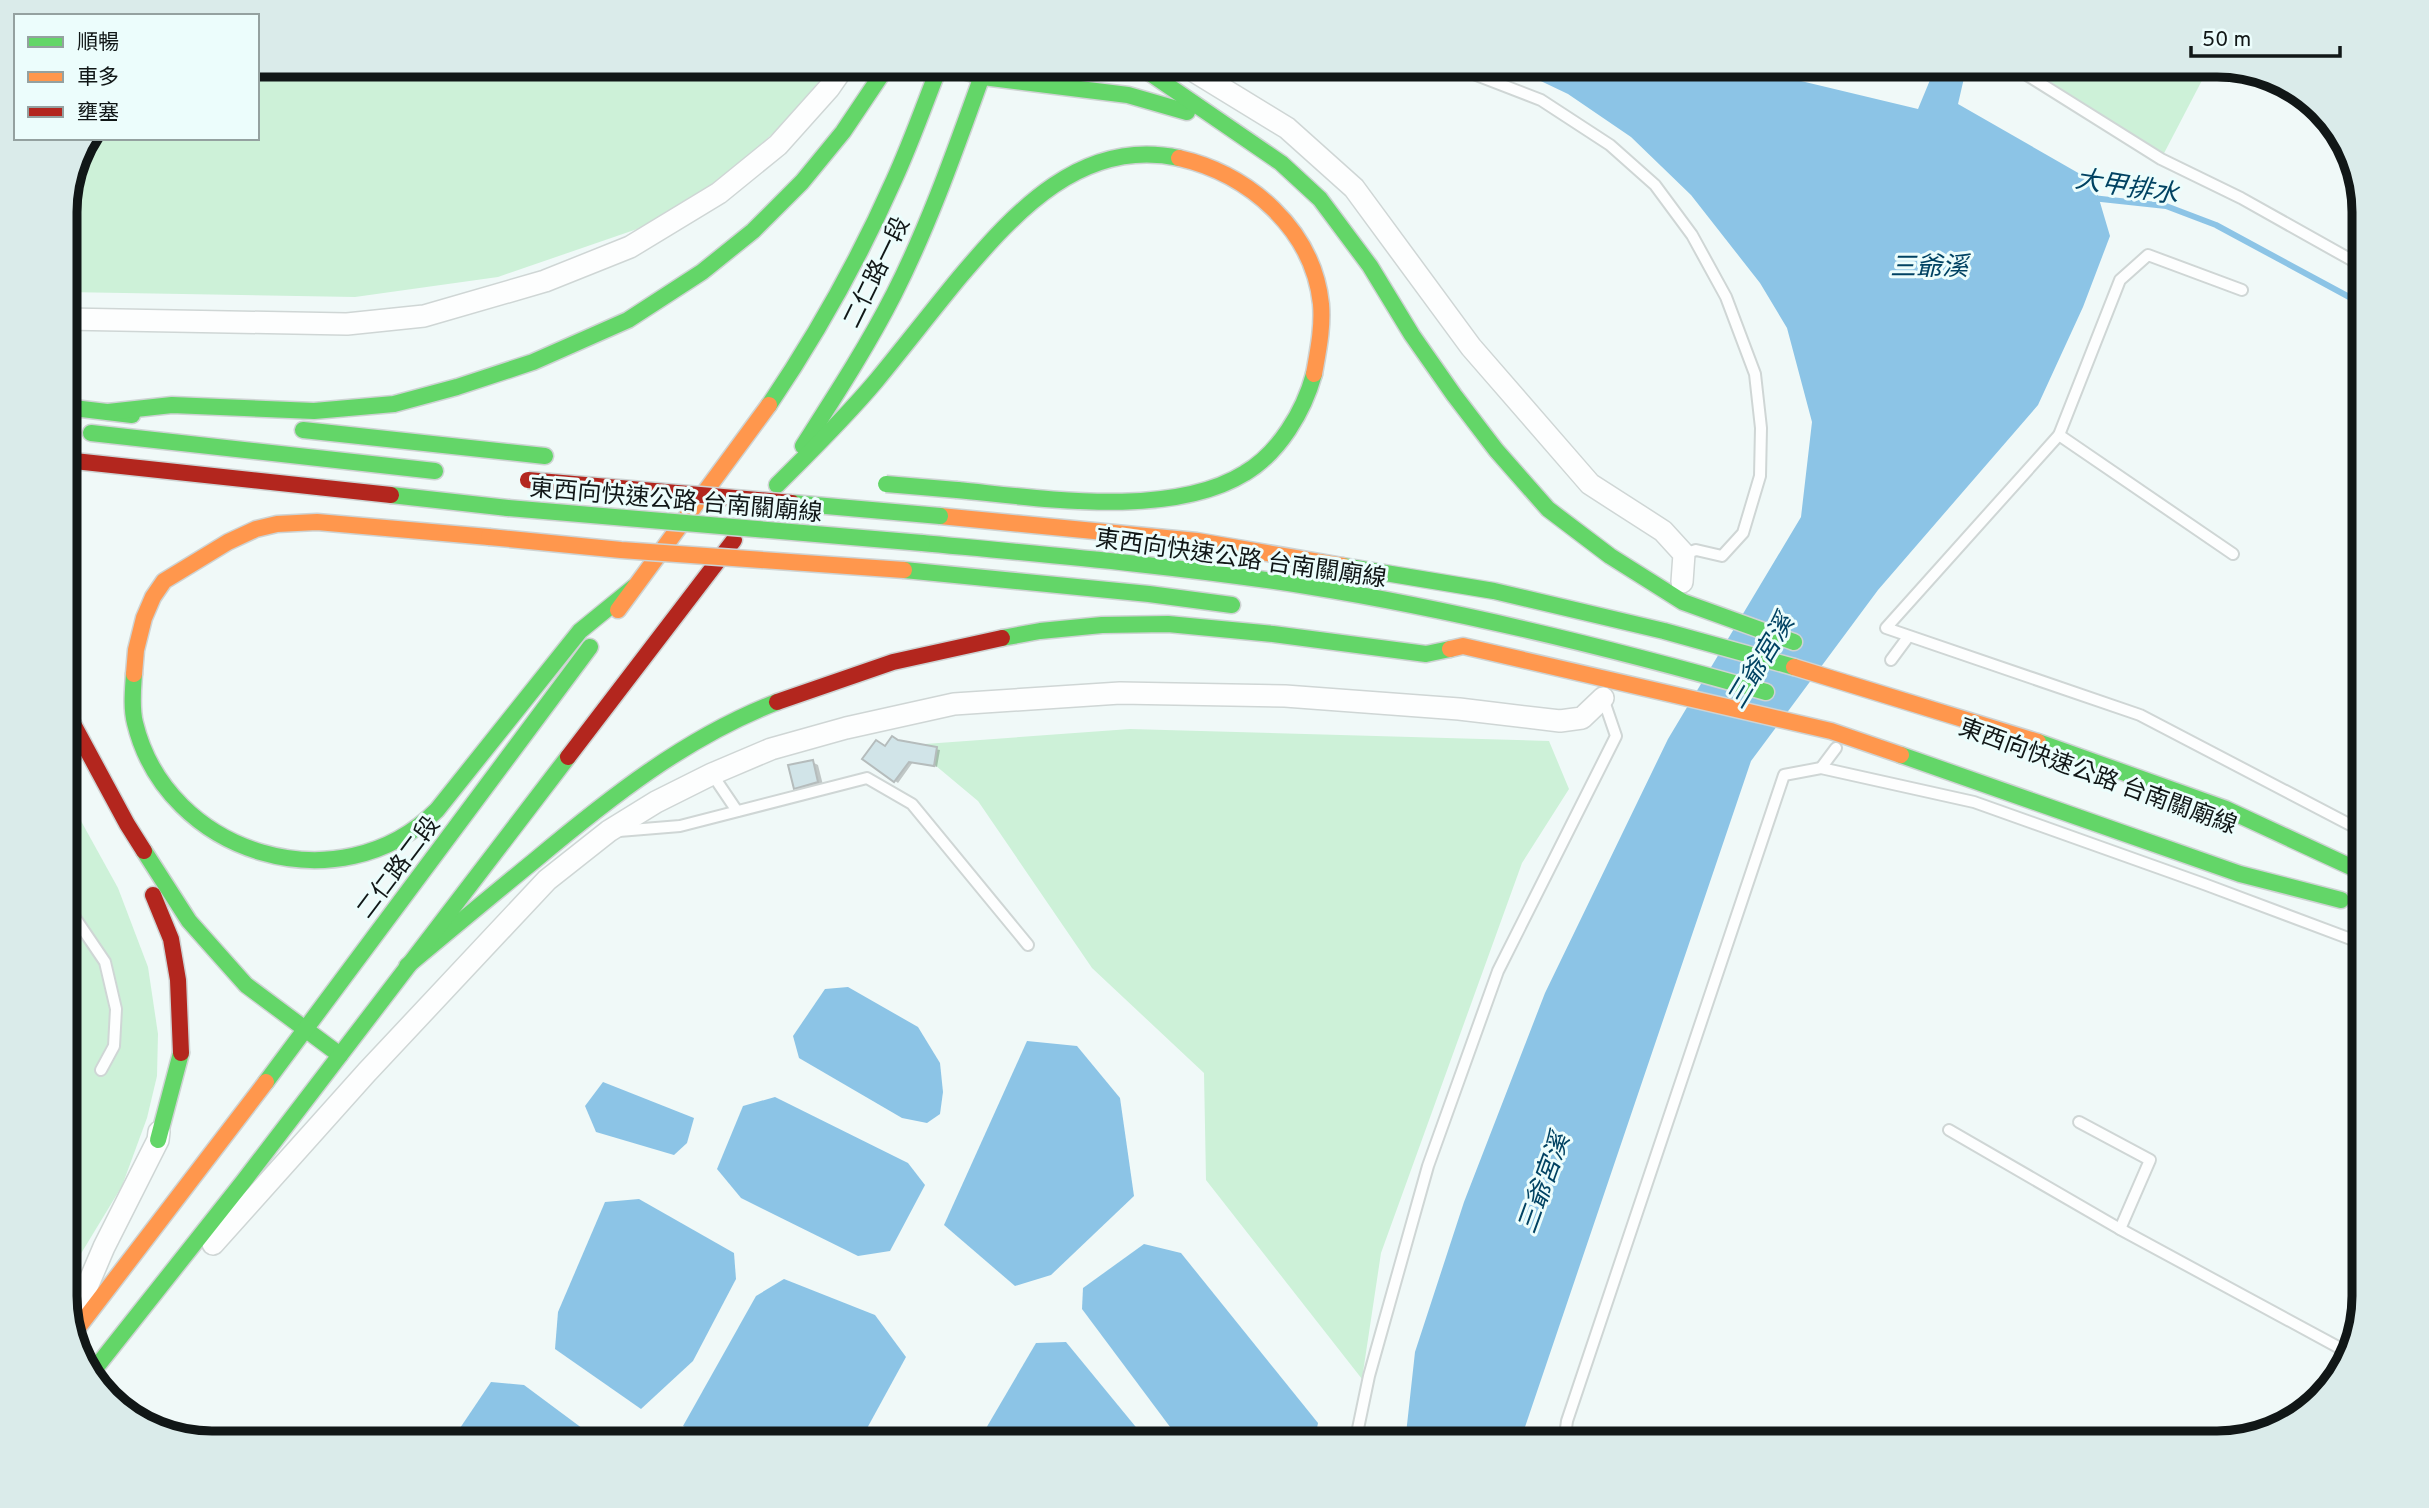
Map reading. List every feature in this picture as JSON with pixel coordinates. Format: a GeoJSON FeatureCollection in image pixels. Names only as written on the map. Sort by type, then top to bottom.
{"type":"FeatureCollection","features":[{"type":"Feature","properties":{"kind":"main road"},"geometry":{"type":"LineString","coordinates":[[108,412],[172,405],[314,411],[394,404],[533,362],[628,320],[702,272],[753,231],[802,182],[835,142],[880,77]]}},
{"type":"Feature","properties":{"kind":"main road","name":"二仁路一段"},"geometry":{"type":"LineString","coordinates":[[755,425],[805,352],[855,263],[895,179],[937,77]]}},
{"type":"Feature","properties":{"kind":"main road","name":"二仁路一段"},"geometry":{"type":"LineString","coordinates":[[771,480],[847,377],[894,294],[937,199],[983,77]]}},
{"type":"Feature","properties":{"kind":"main road"},"geometry":{"type":"LineString","coordinates":[[1021,77],[1129,95],[1172,107],[1231,129]]}},
{"type":"Feature","properties":{"kind":"main road"},"geometry":{"type":"LineString","coordinates":[[1155,77],[1281,163],[1320,199],[1370,266],[1412,335],[1454,395],[1496,450],[1548,509],[1610,556],[1751,628],[1811,647]]}},
{"type":"Feature","properties":{"kind":"main road"},"geometry":{"type":"LineString","coordinates":[[97,1366],[340,1055],[771,480],[861,399],[1012,216],[1044,191],[1080,170],[1118,156],[1154,154],[1192,160],[1228,174],[1254,189],[1282,214],[1303,245],[1317,282],[1323,320],[1320,357],[1308,394],[1290,428],[1265,457],[1239,477],[1201,491],[1147,501],[1083,501],[875,484]]}},
{"type":"Feature","properties":{"kind":"main road"},"geometry":{"type":"LineString","coordinates":[[77,408],[174,421]]}},
{"type":"Feature","properties":{"kind":"main road","name":"二仁路二段"},"geometry":{"type":"LineString","coordinates":[[81,1325],[306,1029],[755,425]]}},
{"type":"Feature","properties":{"kind":"main road"},"geometry":{"type":"LineString","coordinates":[[293,429],[552,456]]}},
{"type":"Feature","properties":{"kind":"main road"},"geometry":{"type":"LineString","coordinates":[[78,432],[445,472]]}},
{"type":"Feature","properties":{"kind":"main road","name":"東西向快速公路 台南關廟線"},"geometry":{"type":"LineString","coordinates":[[77,461],[508,508],[922,543],[1166,567],[1357,595],[1480,619],[1647,658],[1777,696]]}},
{"type":"Feature","properties":{"kind":"main road"},"geometry":{"type":"LineString","coordinates":[[696,469],[737,472]]}},
{"type":"Feature","properties":{"kind":"main road"},"geometry":{"type":"LineString","coordinates":[[771,480],[806,478]]}},
{"type":"Feature","properties":{"kind":"main road","name":"東西向快速公路 台南關廟線"},"geometry":{"type":"LineString","coordinates":[[521,479],[1197,541],[1494,591],[1664,631],[1860,686],[2017,735],[2226,809],[2352,867]]}},
{"type":"Feature","properties":{"kind":"main road"},"geometry":{"type":"LineString","coordinates":[[634,587],[580,631],[437,810],[413,832],[383,847],[354,857],[319,862],[282,859],[250,851],[216,835],[189,816],[163,787],[148,758],[135,723],[132,687],[136,647],[146,612],[164,580],[239,535],[276,524],[332,524],[621,550],[904,570],[1149,594],[1252,608]]}},
{"type":"Feature","properties":{"kind":"main road"},"geometry":{"type":"LineString","coordinates":[[407,966],[608,798],[698,740],[753,711],[893,662],[1040,631],[1102,625],[1168,624],[1426,654],[1463,646]]}},
{"type":"Feature","properties":{"kind":"main road"},"geometry":{"type":"LineString","coordinates":[[1422,637],[1463,646]]}},
{"type":"Feature","properties":{"kind":"main road","name":"東西向快速公路 台南關廟線"},"geometry":{"type":"LineString","coordinates":[[1463,646],[1831,731],[2240,874],[2347,903],[2258,861]]}},
{"type":"Feature","properties":{"kind":"main road"},"geometry":{"type":"LineString","coordinates":[[1872,667],[1894,668]]}},
{"type":"Feature","properties":{"kind":"main road"},"geometry":{"type":"LineString","coordinates":[[77,731],[127,824],[188,921],[246,985],[340,1055]]}},
{"type":"Feature","properties":{"kind":"main road"},"geometry":{"type":"LineString","coordinates":[[2102,747],[2226,809]]}},
{"type":"Feature","properties":{"kind":"main road"},"geometry":{"type":"LineString","coordinates":[[127,824],[172,939],[178,980],[182,1049],[158,1140]]}},
{"type":"Feature","properties":{"kind":"street"},"geometry":{"type":"LineString","coordinates":[[77,318],[347,324],[424,316],[545,281],[630,247],[719,194],[778,145],[837,77]]}},
{"type":"Feature","properties":{"kind":"street"},"geometry":{"type":"LineString","coordinates":[[1204,77],[1287,128],[1354,188],[1471,347],[1590,484],[1663,531],[1684,554],[1682,592]]}},
{"type":"Feature","properties":{"kind":"street"},"geometry":{"type":"LineString","coordinates":[[104,1376],[191,1270],[367,1072],[547,880],[609,831],[656,802],[712,774],[771,749],[846,728],[954,704],[1120,693],[1285,696],[1460,709],[1560,721],[1582,718],[1603,698]]}},
{"type":"Feature","properties":{"kind":"street"},"geometry":{"type":"LineString","coordinates":[[77,766],[131,859],[157,928],[167,1008],[167,1074],[158,1140],[104,1247],[78,1309]]}},
{"type":"Feature","properties":{"kind":"lane"},"geometry":{"type":"LineString","coordinates":[[1482,77],[1541,100],[1610,145],[1662,195],[1692,235],[1726,296],[1755,374],[1761,428],[1760,476],[1743,533],[1722,556],[1696,551],[1684,554]]}},
{"type":"Feature","properties":{"kind":"lane"},"geometry":{"type":"LineString","coordinates":[[2030,77],[2161,159],[2241,198],[2352,260]]}},
{"type":"Feature","properties":{"kind":"lane"},"geometry":{"type":"LineString","coordinates":[[2242,290],[2148,255],[2120,280],[2059,435],[1886,628],[2140,715],[2352,826]]}},
{"type":"Feature","properties":{"kind":"lane"},"geometry":{"type":"LineString","coordinates":[[2059,435],[2233,554]]}},
{"type":"Feature","properties":{"kind":"lane"},"geometry":{"type":"LineString","coordinates":[[1894,668],[1908,637]]}},
{"type":"Feature","properties":{"kind":"lane"},"geometry":{"type":"LineString","coordinates":[[1357,1431],[1369,1376],[1428,1166],[1499,971],[1616,736],[1603,698]]}},
{"type":"Feature","properties":{"kind":"lane"},"geometry":{"type":"LineString","coordinates":[[1821,768],[1836,748]]}},
{"type":"Feature","properties":{"kind":"lane"},"geometry":{"type":"LineString","coordinates":[[1566,1431],[1784,775],[1821,768],[1974,802],[2352,940]]}},
{"type":"Feature","properties":{"kind":"lane"},"geometry":{"type":"LineString","coordinates":[[712,774],[737,811]]}},
{"type":"Feature","properties":{"kind":"lane"},"geometry":{"type":"LineString","coordinates":[[609,831],[680,826],[866,778],[912,804],[1028,945]]}},
{"type":"Feature","properties":{"kind":"lane"},"geometry":{"type":"LineString","coordinates":[[77,921],[105,962],[116,1009],[114,1046],[102,1070]]}},
{"type":"Feature","properties":{"kind":"lane"},"geometry":{"type":"LineString","coordinates":[[2079,1122],[2150,1160],[2120,1229]]}},
{"type":"Feature","properties":{"kind":"lane"},"geometry":{"type":"LineString","coordinates":[[1949,1130],[2120,1229],[2341,1349]]}},
{"type":"Feature","properties":{"kind":"green space"},"geometry":{"type":"Polygon","coordinates":[[[259,77],[823,77],[779,128],[712,188],[643,227],[498,277],[355,297],[77,292],[77,204],[87,161],[98,140],[259,140],[259,77]]]}},
{"type":"Feature","properties":{"kind":"green space"},"geometry":{"type":"Polygon","coordinates":[[[2030,77],[2204,77],[2161,159],[2030,77]]]}},
{"type":"Feature","properties":{"kind":"green space"},"geometry":{"type":"Polygon","coordinates":[[[1130,729],[1549,741],[1569,789],[1522,863],[1381,1253],[1362,1379],[1206,1180],[1204,1073],[1092,968],[978,801],[911,745],[1130,729]]]}},
{"type":"Feature","properties":{"kind":"green space"},"geometry":{"type":"Polygon","coordinates":[[[77,814],[118,888],[148,967],[158,1034],[157,1076],[147,1118],[122,1186],[77,1260],[77,814]]]}},
{"type":"Feature","properties":{"kind":"water","name":"三爺溪"},"geometry":{"type":"Polygon","coordinates":[[[1532,77],[1790,77],[1918,109],[1931,77],[1961,77],[1964,78],[1958,104],[2094,182],[2110,236],[2083,307],[2038,405],[1878,590],[1751,761],[1525,1431],[1406,1431],[1415,1352],[1464,1202],[1545,993],[1668,739],[1801,517],[1812,422],[1787,328],[1760,283],[1691,195],[1631,137],[1568,94],[1532,77]]]}},
{"type":"Feature","properties":{"kind":"water"},"geometry":{"type":"Polygon","coordinates":[[[848,987],[918,1027],[940,1063],[943,1092],[940,1114],[927,1123],[902,1118],[799,1058],[793,1036],[825,989],[848,987]]]}},
{"type":"Feature","properties":{"kind":"water"},"geometry":{"type":"Polygon","coordinates":[[[1027,1041],[1077,1046],[1120,1098],[1134,1196],[1051,1275],[1015,1286],[944,1225],[1027,1041]]]}},
{"type":"Feature","properties":{"kind":"water"},"geometry":{"type":"Polygon","coordinates":[[[603,1082],[694,1118],[687,1143],[674,1155],[596,1132],[585,1106],[603,1082]]]}},
{"type":"Feature","properties":{"kind":"water"},"geometry":{"type":"Polygon","coordinates":[[[775,1097],[908,1163],[925,1185],[890,1251],[858,1256],[741,1198],[717,1169],[743,1106],[775,1097]]]}},
{"type":"Feature","properties":{"kind":"water"},"geometry":{"type":"Polygon","coordinates":[[[639,1199],[734,1253],[736,1279],[693,1361],[641,1409],[555,1349],[558,1312],[605,1202],[639,1199]]]}},
{"type":"Feature","properties":{"kind":"water"},"geometry":{"type":"Polygon","coordinates":[[[1144,1244],[1181,1253],[1318,1423],[1316,1431],[1173,1431],[1082,1309],[1083,1288],[1144,1244]]]}},
{"type":"Feature","properties":{"kind":"water"},"geometry":{"type":"Polygon","coordinates":[[[784,1279],[875,1315],[906,1357],[866,1431],[692,1431],[683,1426],[756,1296],[784,1279]]]}},
{"type":"Feature","properties":{"kind":"water"},"geometry":{"type":"Polygon","coordinates":[[[1066,1342],[1139,1431],[985,1431],[1036,1343],[1066,1342]]]}},
{"type":"Feature","properties":{"kind":"water"},"geometry":{"type":"Polygon","coordinates":[[[491,1382],[524,1385],[586,1431],[458,1431],[491,1382]]]}},
{"type":"Feature","properties":{"kind":"building"},"geometry":{"type":"Polygon","coordinates":[[[892,736],[898,740],[937,747],[934,766],[909,762],[894,782],[862,759],[876,740],[885,746],[892,736]]]}},
{"type":"Feature","properties":{"kind":"building"},"geometry":{"type":"Polygon","coordinates":[[[813,760],[818,782],[794,789],[788,765],[813,760]]]}},
{"type":"Feature","properties":{"kind":"waterway","name":"大甲排水"},"geometry":{"type":"LineString","coordinates":[[2092,198],[2166,206],[2216,225],[2352,299]]}},
{"type":"Feature","properties":{"kind":"traffic: fast"},"geometry":{"type":"LineString","coordinates":[[108,412],[172,405],[314,411],[394,404],[533,362],[628,320],[702,272],[753,231],[802,182],[843,132],[880,77]]}},
{"type":"Feature","properties":{"kind":"traffic: fast"},"geometry":{"type":"LineString","coordinates":[[769,405],[804,351],[852,267],[900,166],[935,77]]}},
{"type":"Feature","properties":{"kind":"traffic: fast"},"geometry":{"type":"LineString","coordinates":[[803,446],[884,314],[920,238],[982,77]]}},
{"type":"Feature","properties":{"kind":"traffic: fast"},"geometry":{"type":"LineString","coordinates":[[983,77],[1128,95],[1187,112]]}},
{"type":"Feature","properties":{"kind":"traffic: fast"},"geometry":{"type":"LineString","coordinates":[[1156,77],[1281,163],[1320,199],[1370,266],[1412,335],[1454,395],[1496,450],[1548,509],[1610,556],[1683,602],[1794,642]]}},
{"type":"Feature","properties":{"kind":"traffic: fast"},"geometry":{"type":"LineString","coordinates":[[777,485],[864,395],[959,278],[1003,228],[1028,205],[1054,185],[1082,169],[1112,159],[1144,154],[1179,158]]}},
{"type":"Feature","properties":{"kind":"traffic: fast"},"geometry":{"type":"LineString","coordinates":[[957,490],[1104,502],[1143,501],[1180,496],[1215,487],[1257,465],[1279,443],[1297,416],[1314,374]]}},
{"type":"Feature","properties":{"kind":"traffic: fast"},"geometry":{"type":"LineString","coordinates":[[77,408],[132,415]]}},
{"type":"Feature","properties":{"kind":"traffic: fast"},"geometry":{"type":"LineString","coordinates":[[303,430],[545,456]]}},
{"type":"Feature","properties":{"kind":"traffic: fast"},"geometry":{"type":"LineString","coordinates":[[91,433],[435,471]]}},
{"type":"Feature","properties":{"kind":"traffic: fast"},"geometry":{"type":"LineString","coordinates":[[886,484],[957,490]]}},
{"type":"Feature","properties":{"kind":"traffic: fast"},"geometry":{"type":"LineString","coordinates":[[391,495],[508,508]]}},
{"type":"Feature","properties":{"kind":"traffic: fast"},"geometry":{"type":"LineString","coordinates":[[792,503],[940,516]]}},
{"type":"Feature","properties":{"kind":"traffic: fast"},"geometry":{"type":"LineString","coordinates":[[508,508],[922,543]]}},
{"type":"Feature","properties":{"kind":"traffic: fast"},"geometry":{"type":"LineString","coordinates":[[922,543],[1163,567],[1365,596],[1538,632],[1766,692]]}},
{"type":"Feature","properties":{"kind":"traffic: fast"},"geometry":{"type":"LineString","coordinates":[[1343,566],[1494,591],[1664,631],[1794,667]]}},
{"type":"Feature","properties":{"kind":"traffic: fast"},"geometry":{"type":"LineString","coordinates":[[904,570],[1149,594],[1232,605]]}},
{"type":"Feature","properties":{"kind":"traffic: fast"},"geometry":{"type":"LineString","coordinates":[[134,674],[135,723],[153,769],[182,806],[219,834],[262,852],[307,860],[353,856],[397,840],[437,810],[580,631],[634,587]]}},
{"type":"Feature","properties":{"kind":"traffic: fast"},"geometry":{"type":"LineString","coordinates":[[1002,638],[1102,625],[1168,624],[1273,634],[1426,654],[1450,649]]}},
{"type":"Feature","properties":{"kind":"traffic: fast"},"geometry":{"type":"LineString","coordinates":[[266,1082],[590,647]]}},
{"type":"Feature","properties":{"kind":"traffic: fast"},"geometry":{"type":"LineString","coordinates":[[407,966],[590,815],[649,771],[711,733],[777,702]]}},
{"type":"Feature","properties":{"kind":"traffic: fast"},"geometry":{"type":"LineString","coordinates":[[2038,742],[2226,809],[2352,867]]}},
{"type":"Feature","properties":{"kind":"traffic: fast"},"geometry":{"type":"LineString","coordinates":[[1901,755],[2240,874],[2341,900]]}},
{"type":"Feature","properties":{"kind":"traffic: fast"},"geometry":{"type":"LineString","coordinates":[[97,1366],[243,1182],[568,757]]}},
{"type":"Feature","properties":{"kind":"traffic: fast"},"geometry":{"type":"LineString","coordinates":[[144,851],[189,921],[246,985],[340,1055]]}},
{"type":"Feature","properties":{"kind":"traffic: fast"},"geometry":{"type":"LineString","coordinates":[[158,1140],[181,1053]]}},
{"type":"Feature","properties":{"kind":"traffic: slow"},"geometry":{"type":"LineString","coordinates":[[1179,158],[1230,177],[1253,191],[1291,229],[1305,252],[1315,277],[1321,304],[1321,331],[1314,374]]}},
{"type":"Feature","properties":{"kind":"traffic: slow"},"geometry":{"type":"LineString","coordinates":[[618,610],[769,405]]}},
{"type":"Feature","properties":{"kind":"traffic: slow"},"geometry":{"type":"LineString","coordinates":[[940,516],[1197,541],[1343,566]]}},
{"type":"Feature","properties":{"kind":"traffic: slow"},"geometry":{"type":"LineString","coordinates":[[134,674],[136,650],[144,618],[164,581],[228,542],[256,529],[277,524],[317,522],[489,537]]}},
{"type":"Feature","properties":{"kind":"traffic: slow"},"geometry":{"type":"LineString","coordinates":[[489,537],[621,550],[904,570]]}},
{"type":"Feature","properties":{"kind":"traffic: slow"},"geometry":{"type":"LineString","coordinates":[[1450,649],[1463,646],[1831,731],[1901,755]]}},
{"type":"Feature","properties":{"kind":"traffic: slow"},"geometry":{"type":"LineString","coordinates":[[1794,667],[2038,742]]}},
{"type":"Feature","properties":{"kind":"traffic: slow"},"geometry":{"type":"LineString","coordinates":[[81,1324],[266,1082]]}},
{"type":"Feature","properties":{"kind":"traffic: jam"},"geometry":{"type":"LineString","coordinates":[[77,461],[391,495]]}},
{"type":"Feature","properties":{"kind":"traffic: jam"},"geometry":{"type":"LineString","coordinates":[[528,480],[792,503]]}},
{"type":"Feature","properties":{"kind":"traffic: jam"},"geometry":{"type":"LineString","coordinates":[[568,757],[734,540]]}},
{"type":"Feature","properties":{"kind":"traffic: jam"},"geometry":{"type":"LineString","coordinates":[[777,702],[893,662],[1002,638]]}},
{"type":"Feature","properties":{"kind":"traffic: jam"},"geometry":{"type":"LineString","coordinates":[[77,731],[144,851]]}},
{"type":"Feature","properties":{"kind":"traffic: jam"},"geometry":{"type":"LineString","coordinates":[[153,895],[171,939],[178,980],[181,1053]]}},
{"type":"Feature","properties":{"kind":"water label","name":"三爺宮溪"},"geometry":{"type":"Point","coordinates":[1760,661]}},
{"type":"Feature","properties":{"kind":"water label","name":"三爺宮溪"},"geometry":{"type":"Point","coordinates":[1543,1183]}}]}
